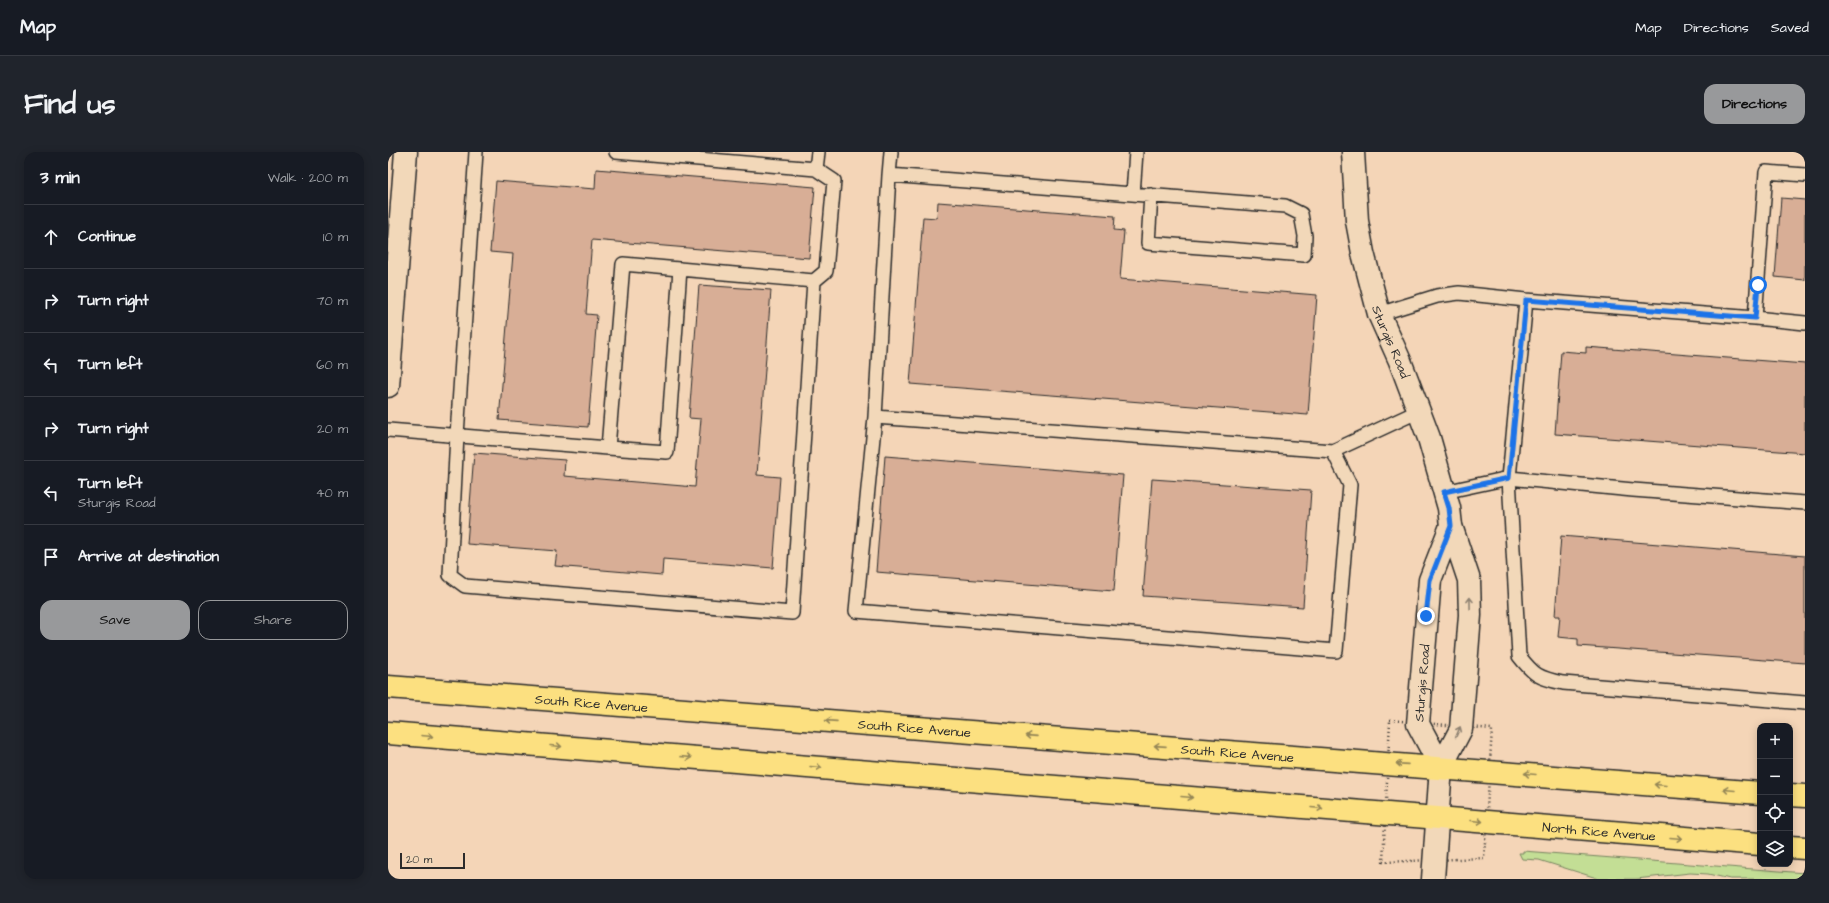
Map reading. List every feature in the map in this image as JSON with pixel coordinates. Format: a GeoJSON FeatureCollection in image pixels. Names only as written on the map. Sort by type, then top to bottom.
{"type":"FeatureCollection","features":[{"type":"Feature","properties":{"kind":"highway","name":"South Rice Avenue"},"geometry":{"type":"LineString","coordinates":[[388,687],[1441,767]]}},
{"type":"Feature","properties":{"kind":"highway"},"geometry":{"type":"LineString","coordinates":[[388,733],[1438,818]]}},
{"type":"Feature","properties":{"kind":"highway"},"geometry":{"type":"LineString","coordinates":[[1441,767],[1757,793]]}},
{"type":"Feature","properties":{"kind":"highway"},"geometry":{"type":"LineString","coordinates":[[1793,795],[1805,796]]}},
{"type":"Feature","properties":{"kind":"highway","name":"North Rice Avenue"},"geometry":{"type":"LineString","coordinates":[[1438,818],[1757,844]]}},
{"type":"Feature","properties":{"kind":"highway"},"geometry":{"type":"LineString","coordinates":[[1793,847],[1805,848]]}},
{"type":"Feature","properties":{"kind":"street"},"geometry":{"type":"LineString","coordinates":[[388,386],[394,223],[406,152]]}},
{"type":"Feature","properties":{"kind":"street","name":"Sturgis Road"},"geometry":{"type":"LineString","coordinates":[[1352,152],[1357,221],[1363,252],[1379,314],[1400,361],[1419,411],[1449,508],[1451,526],[1469,580],[1470,615],[1461,729],[1441,767],[1433,879]]}},
{"type":"Feature","properties":{"kind":"street","name":"Sturgis Road"},"geometry":{"type":"LineString","coordinates":[[1441,767],[1418,724],[1430,580],[1451,526]]}},
{"type":"Feature","properties":{"kind":"lane"},"geometry":{"type":"LineString","coordinates":[[476,152],[457,435],[450,575],[465,586],[792,613],[814,281],[826,270],[834,181],[816,170],[616,152]]}},
{"type":"Feature","properties":{"kind":"lane"},"geometry":{"type":"LineString","coordinates":[[816,170],[818,152]]}},
{"type":"Feature","properties":{"kind":"lane"},"geometry":{"type":"LineString","coordinates":[[891,152],[874,418],[856,611],[1336,651],[1350,485],[1333,451]]}},
{"type":"Feature","properties":{"kind":"lane"},"geometry":{"type":"LineString","coordinates":[[1133,194],[1136,152]]}},
{"type":"Feature","properties":{"kind":"lane"},"geometry":{"type":"LineString","coordinates":[[1755,318],[1766,172],[1805,176]]}},
{"type":"Feature","properties":{"kind":"lane"},"geometry":{"type":"LineString","coordinates":[[889,175],[1151,195],[1285,206],[1301,214],[1305,236],[1304,255],[1148,243],[1151,195]]}},
{"type":"Feature","properties":{"kind":"lane"},"geometry":{"type":"LineString","coordinates":[[608,448],[623,264],[814,281]]}},
{"type":"Feature","properties":{"kind":"lane"},"geometry":{"type":"LineString","coordinates":[[388,430],[667,452],[680,269]]}},
{"type":"Feature","properties":{"kind":"lane"},"geometry":{"type":"LineString","coordinates":[[1379,314],[1437,296],[1459,293],[1526,300],[1805,322]]}},
{"type":"Feature","properties":{"kind":"lane"},"geometry":{"type":"LineString","coordinates":[[1526,300],[1509,478],[1518,656],[1532,672],[1545,679],[1562,683],[1805,703]]}},
{"type":"Feature","properties":{"kind":"lane"},"geometry":{"type":"LineString","coordinates":[[874,418],[1333,451],[1419,411]]}},
{"type":"Feature","properties":{"kind":"lane"},"geometry":{"type":"LineString","coordinates":[[1444,492],[1509,478],[1633,490],[1805,503]]}},
{"type":"Feature","properties":{"kind":"green space"},"geometry":{"type":"Polygon","coordinates":[[[1523,851],[1805,873],[1805,879],[1730,879],[1708,874],[1690,873],[1636,879],[1600,879],[1539,860],[1522,859],[1519,853],[1523,853],[1523,851]]]}},
{"type":"Feature","properties":{"kind":"building"},"geometry":{"type":"Polygon","coordinates":[[[596,169],[815,187],[809,258],[592,240],[586,314],[597,315],[588,427],[499,420],[513,254],[490,252],[496,181],[595,189],[596,169]]]}},
{"type":"Feature","properties":{"kind":"building"},"geometry":{"type":"Polygon","coordinates":[[[1781,198],[1805,200],[1805,280],[1775,277],[1781,198]]]}},
{"type":"Feature","properties":{"kind":"building"},"geometry":{"type":"Polygon","coordinates":[[[938,202],[1115,216],[1114,230],[1124,231],[1120,279],[1317,295],[1308,415],[910,384],[923,217],[937,218],[938,202]]]}},
{"type":"Feature","properties":{"kind":"building"},"geometry":{"type":"Polygon","coordinates":[[[699,285],[771,290],[757,475],[780,477],[773,568],[663,559],[662,575],[555,566],[557,551],[467,544],[474,453],[565,460],[564,476],[695,487],[701,419],[689,418],[699,285]]]}},
{"type":"Feature","properties":{"kind":"building"},"geometry":{"type":"Polygon","coordinates":[[[1586,347],[1805,364],[1805,453],[1555,434],[1561,351],[1586,353],[1586,347]]]}},
{"type":"Feature","properties":{"kind":"building"},"geometry":{"type":"Polygon","coordinates":[[[885,456],[1123,475],[1114,591],[876,572],[885,456]]]}},
{"type":"Feature","properties":{"kind":"building"},"geometry":{"type":"Polygon","coordinates":[[[1152,479],[1311,490],[1303,607],[1143,596],[1152,479]]]}},
{"type":"Feature","properties":{"kind":"building"},"geometry":{"type":"Polygon","coordinates":[[[1561,536],[1805,556],[1805,663],[1578,646],[1578,639],[1558,637],[1560,616],[1555,616],[1561,536]]]}},
{"type":"Feature","properties":{"kind":"route"},"geometry":{"type":"LineString","coordinates":[[1426,616],[1430,580],[1451,526],[1449,508],[1444,492],[1509,478],[1526,300],[1755,318],[1758,285]]}}]}
